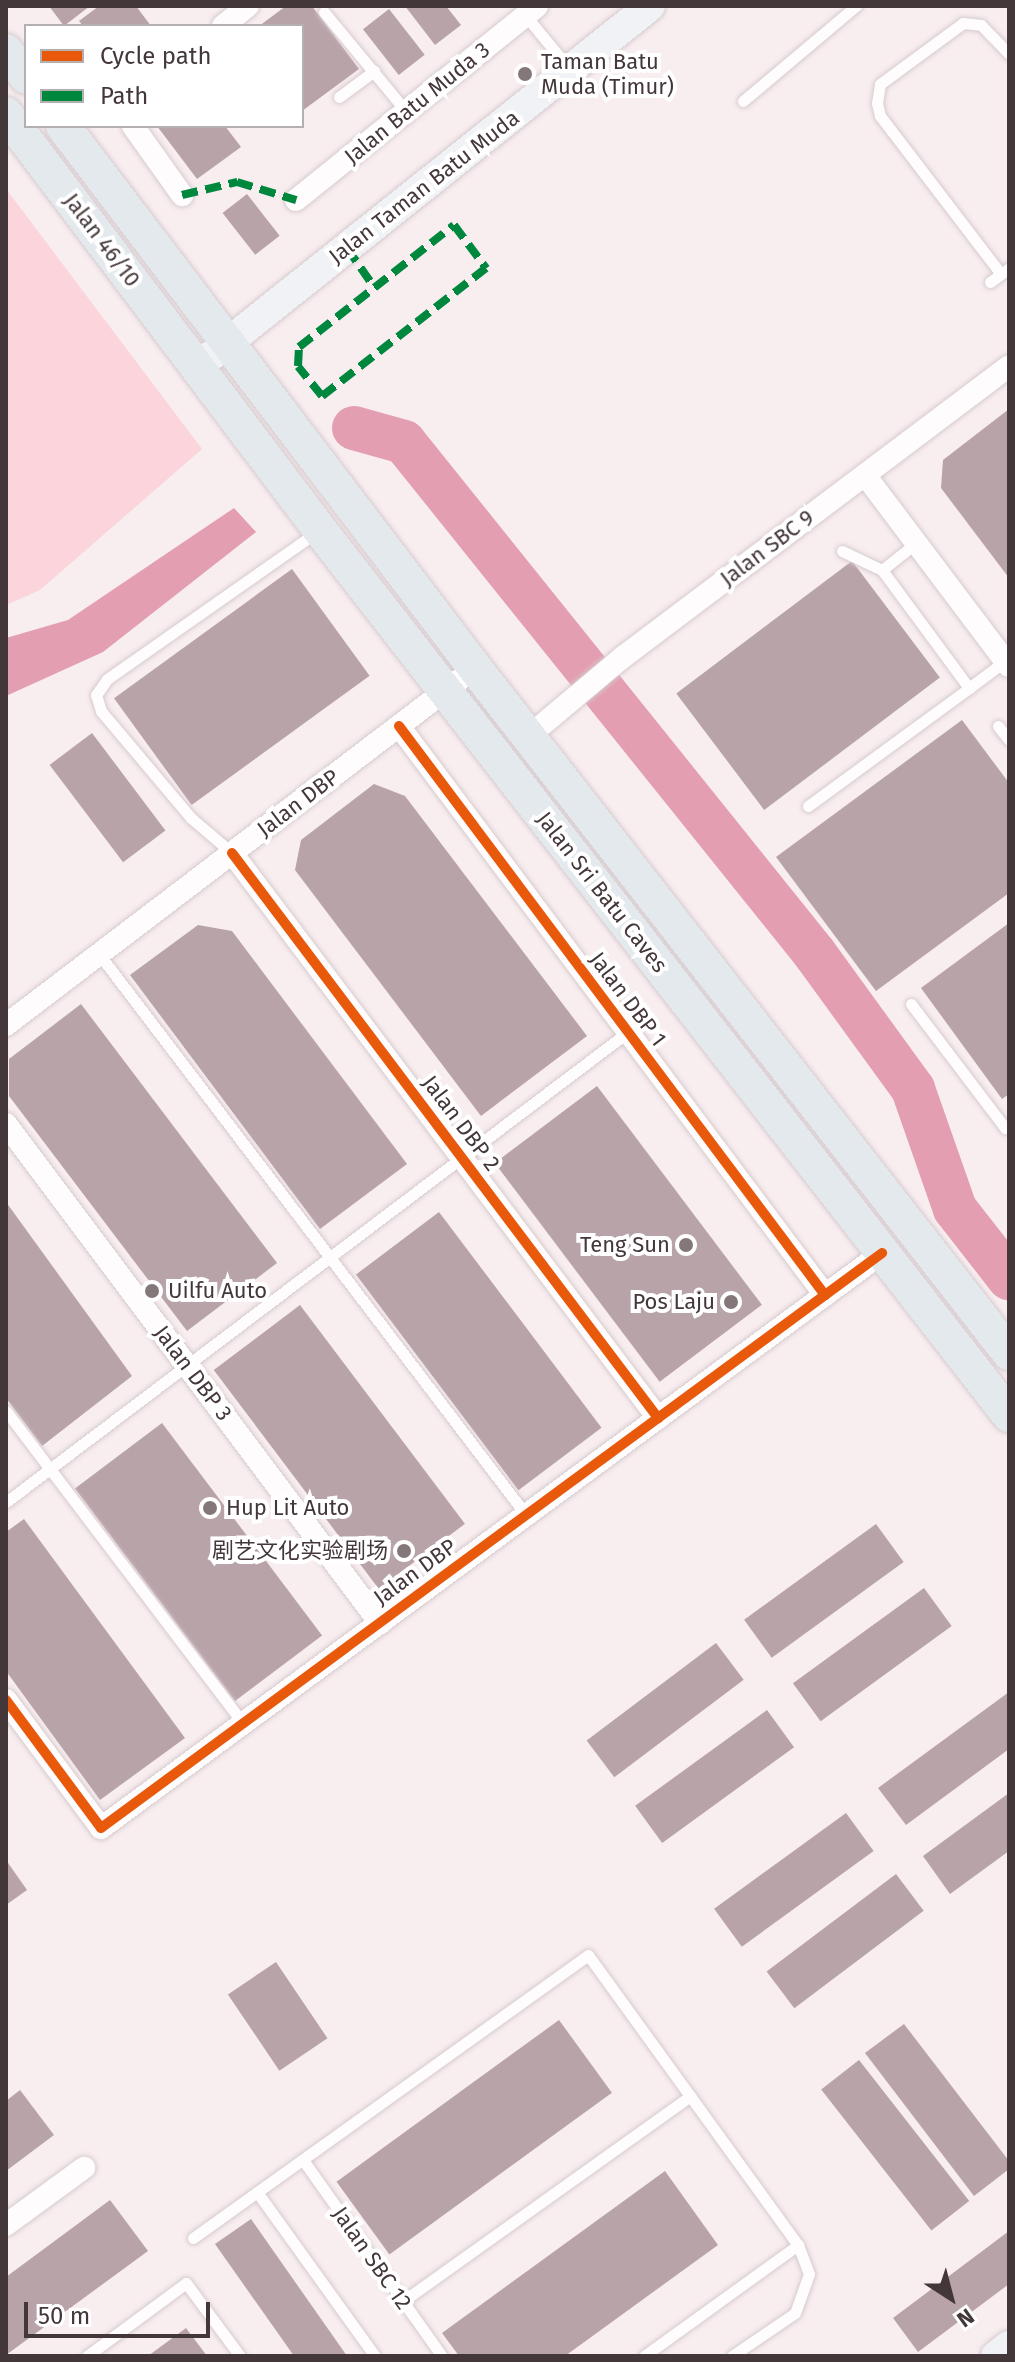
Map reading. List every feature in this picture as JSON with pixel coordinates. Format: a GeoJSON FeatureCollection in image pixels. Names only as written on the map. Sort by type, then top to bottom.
{"type":"FeatureCollection","features":[{"type":"Feature","properties":{"kind":"main road","name":"Jalan 46/10"},"geometry":{"type":"LineString","coordinates":[[6,114],[197,367]]}},
{"type":"Feature","properties":{"kind":"main road","name":"Jalan 46/10"},"geometry":{"type":"LineString","coordinates":[[64,128],[226,344]]}},
{"type":"Feature","properties":{"kind":"main road","name":"Jalan Sri Batu Caves"},"geometry":{"type":"LineString","coordinates":[[226,344],[1009,1353]]}},
{"type":"Feature","properties":{"kind":"main road","name":"Jalan Sri Batu Caves"},"geometry":{"type":"LineString","coordinates":[[197,367],[320,530],[1009,1415]]}},
{"type":"Feature","properties":{"kind":"street"},"geometry":{"type":"LineString","coordinates":[[226,24],[248,6]]}},
{"type":"Feature","properties":{"kind":"street","name":"Jalan Taman Batu Muda"},"geometry":{"type":"LineString","coordinates":[[197,367],[650,6]]}},
{"type":"Feature","properties":{"kind":"street","name":"Jalan Batu Muda 3"},"geometry":{"type":"LineString","coordinates":[[296,200],[531,11]]}},
{"type":"Feature","properties":{"kind":"street"},"geometry":{"type":"LineString","coordinates":[[134,128],[182,195]]}},
{"type":"Feature","properties":{"kind":"street","name":"Jalan SBC 9"},"geometry":{"type":"LineString","coordinates":[[530,735],[575,701],[623,657],[1009,366]]}},
{"type":"Feature","properties":{"kind":"street"},"geometry":{"type":"LineString","coordinates":[[865,475],[1007,664]]}},
{"type":"Feature","properties":{"kind":"street","name":"Jalan DBP"},"geometry":{"type":"LineString","coordinates":[[6,1025],[475,668]]}},
{"type":"Feature","properties":{"kind":"street","name":"Jalan DBP 1"},"geometry":{"type":"LineString","coordinates":[[399,726],[825,1295]]}},
{"type":"Feature","properties":{"kind":"street","name":"Jalan DBP 2"},"geometry":{"type":"LineString","coordinates":[[232,853],[658,1418]]}},
{"type":"Feature","properties":{"kind":"street","name":"Jalan DBP 3"},"geometry":{"type":"LineString","coordinates":[[6,1124],[380,1623]]}},
{"type":"Feature","properties":{"kind":"street","name":"Jalan DBP"},"geometry":{"type":"LineString","coordinates":[[6,1700],[101,1828],[882,1253]]}},
{"type":"Feature","properties":{"kind":"street"},"geometry":{"type":"LineString","coordinates":[[6,2225],[84,2168]]}},
{"type":"Feature","properties":{"kind":"street"},"geometry":{"type":"LineString","coordinates":[[996,2356],[1009,2346]]}},
{"type":"Feature","properties":{"kind":"lane"},"geometry":{"type":"LineString","coordinates":[[743,101],[856,6]]}},
{"type":"Feature","properties":{"kind":"lane"},"geometry":{"type":"LineString","coordinates":[[531,11],[571,71]]}},
{"type":"Feature","properties":{"kind":"lane"},"geometry":{"type":"LineString","coordinates":[[324,12],[406,111]]}},
{"type":"Feature","properties":{"kind":"lane"},"geometry":{"type":"LineString","coordinates":[[990,282],[1005,271],[880,116],[877,103],[880,84],[963,23],[981,25],[1009,54]]}},
{"type":"Feature","properties":{"kind":"lane"},"geometry":{"type":"LineString","coordinates":[[339,97],[374,71]]}},
{"type":"Feature","properties":{"kind":"lane"},"geometry":{"type":"LineString","coordinates":[[232,853],[191,818],[101,711],[96,695],[107,679],[320,530]]}},
{"type":"Feature","properties":{"kind":"lane"},"geometry":{"type":"LineString","coordinates":[[882,570],[916,543]]}},
{"type":"Feature","properties":{"kind":"lane"},"geometry":{"type":"LineString","coordinates":[[842,551],[882,570],[969,688]]}},
{"type":"Feature","properties":{"kind":"lane"},"geometry":{"type":"LineString","coordinates":[[808,806],[969,688],[1007,664]]}},
{"type":"Feature","properties":{"kind":"lane"},"geometry":{"type":"LineString","coordinates":[[998,726],[1009,740]]}},
{"type":"Feature","properties":{"kind":"lane"},"geometry":{"type":"LineString","coordinates":[[99,954],[333,1255],[526,1515]]}},
{"type":"Feature","properties":{"kind":"lane"},"geometry":{"type":"LineString","coordinates":[[911,1004],[1005,1128],[1009,1125]]}},
{"type":"Feature","properties":{"kind":"lane"},"geometry":{"type":"LineString","coordinates":[[6,1502],[628,1032]]}},
{"type":"Feature","properties":{"kind":"lane"},"geometry":{"type":"LineString","coordinates":[[6,1411],[243,1723]]}},
{"type":"Feature","properties":{"kind":"lane"},"geometry":{"type":"LineString","coordinates":[[193,2238],[588,1955],[798,2245],[809,2274],[802,2304],[732,2356]]}},
{"type":"Feature","properties":{"kind":"lane"},"geometry":{"type":"LineString","coordinates":[[403,2301],[690,2096]]}},
{"type":"Feature","properties":{"kind":"lane","name":"Jalan SBC 12"},"geometry":{"type":"LineString","coordinates":[[303,2160],[442,2356]]}},
{"type":"Feature","properties":{"kind":"lane"},"geometry":{"type":"LineString","coordinates":[[257,2192],[375,2356]]}},
{"type":"Feature","properties":{"kind":"lane"},"geometry":{"type":"LineString","coordinates":[[644,2356],[798,2245]]}},
{"type":"Feature","properties":{"kind":"lane"},"geometry":{"type":"LineString","coordinates":[[87,2356],[186,2283],[240,2356]]}},
{"type":"Feature","properties":{"kind":"shaded area"},"geometry":{"type":"Polygon","coordinates":[[[6,189],[202,449],[40,590],[6,605],[6,189]]]}},
{"type":"Feature","properties":{"kind":"shaded area"},"geometry":{"type":"Polygon","coordinates":[[[234,508],[256,532],[103,652],[6,696],[6,638],[68,620],[234,508]]]}},
{"type":"Feature","properties":{"kind":"building"},"geometry":{"type":"Polygon","coordinates":[[[49,6],[90,6],[67,24],[62,24],[49,6]]]}},
{"type":"Feature","properties":{"kind":"building"},"geometry":{"type":"Polygon","coordinates":[[[99,6],[136,6],[150,24],[81,24],[79,21],[99,6]]]}},
{"type":"Feature","properties":{"kind":"building"},"geometry":{"type":"Polygon","coordinates":[[[286,6],[312,6],[359,69],[304,110],[304,24],[262,24],[286,6]]]}},
{"type":"Feature","properties":{"kind":"building"},"geometry":{"type":"Polygon","coordinates":[[[405,6],[446,6],[461,25],[435,45],[405,6]]]}},
{"type":"Feature","properties":{"kind":"building"},"geometry":{"type":"Polygon","coordinates":[[[389,9],[425,55],[399,75],[363,29],[389,9]]]}},
{"type":"Feature","properties":{"kind":"building"},"geometry":{"type":"Polygon","coordinates":[[[159,128],[227,128],[241,147],[197,179],[159,128]]]}},
{"type":"Feature","properties":{"kind":"building"},"geometry":{"type":"Polygon","coordinates":[[[247,194],[280,236],[255,255],[223,213],[247,194]]]}},
{"type":"Feature","properties":{"kind":"building"},"geometry":{"type":"Polygon","coordinates":[[[1009,409],[1009,578],[941,488],[943,460],[1009,409]]]}},
{"type":"Feature","properties":{"kind":"building"},"geometry":{"type":"Polygon","coordinates":[[[852,561],[940,678],[764,810],[676,693],[852,561]]]}},
{"type":"Feature","properties":{"kind":"building"},"geometry":{"type":"Polygon","coordinates":[[[292,569],[370,676],[192,805],[114,698],[292,569]]]}},
{"type":"Feature","properties":{"kind":"building"},"geometry":{"type":"Polygon","coordinates":[[[962,720],[1009,783],[1009,893],[876,991],[776,857],[962,720]]]}},
{"type":"Feature","properties":{"kind":"building"},"geometry":{"type":"Polygon","coordinates":[[[92,733],[165,830],[123,862],[50,765],[92,733]]]}},
{"type":"Feature","properties":{"kind":"building"},"geometry":{"type":"Polygon","coordinates":[[[374,784],[405,796],[587,1036],[481,1116],[295,870],[301,840],[374,784]]]}},
{"type":"Feature","properties":{"kind":"building"},"geometry":{"type":"Polygon","coordinates":[[[1009,923],[1009,1094],[1002,1099],[921,988],[1009,923]]]}},
{"type":"Feature","properties":{"kind":"building"},"geometry":{"type":"Polygon","coordinates":[[[198,925],[232,931],[407,1164],[320,1229],[130,975],[198,925]]]}},
{"type":"Feature","properties":{"kind":"building"},"geometry":{"type":"Polygon","coordinates":[[[81,1004],[277,1263],[187,1331],[9,1096],[9,1059],[81,1004]]]}},
{"type":"Feature","properties":{"kind":"building"},"geometry":{"type":"Polygon","coordinates":[[[597,1086],[762,1305],[660,1382],[495,1163],[597,1086]]]}},
{"type":"Feature","properties":{"kind":"building"},"geometry":{"type":"Polygon","coordinates":[[[6,1202],[132,1376],[42,1446],[6,1398],[6,1202]]]}},
{"type":"Feature","properties":{"kind":"building"},"geometry":{"type":"Polygon","coordinates":[[[439,1212],[601,1428],[518,1490],[356,1275],[439,1212]]]}},
{"type":"Feature","properties":{"kind":"building"},"geometry":{"type":"Polygon","coordinates":[[[300,1305],[465,1524],[379,1589],[214,1370],[300,1305]]]}},
{"type":"Feature","properties":{"kind":"building"},"geometry":{"type":"Polygon","coordinates":[[[162,1423],[322,1635],[235,1701],[75,1489],[162,1423]]]}},
{"type":"Feature","properties":{"kind":"building"},"geometry":{"type":"Polygon","coordinates":[[[24,1519],[185,1738],[100,1800],[6,1671],[6,1532],[24,1519]]]}},
{"type":"Feature","properties":{"kind":"building"},"geometry":{"type":"Polygon","coordinates":[[[876,1524],[904,1562],[772,1658],[744,1620],[876,1524]]]}},
{"type":"Feature","properties":{"kind":"building"},"geometry":{"type":"Polygon","coordinates":[[[924,1588],[952,1626],[821,1721],[793,1683],[924,1588]]]}},
{"type":"Feature","properties":{"kind":"building"},"geometry":{"type":"Polygon","coordinates":[[[716,1643],[744,1680],[614,1777],[587,1740],[716,1643]]]}},
{"type":"Feature","properties":{"kind":"building"},"geometry":{"type":"Polygon","coordinates":[[[1009,1692],[1009,1749],[906,1825],[878,1788],[1009,1692]]]}},
{"type":"Feature","properties":{"kind":"building"},"geometry":{"type":"Polygon","coordinates":[[[767,1710],[794,1747],[662,1843],[635,1806],[767,1710]]]}},
{"type":"Feature","properties":{"kind":"building"},"geometry":{"type":"Polygon","coordinates":[[[1009,1793],[1009,1851],[950,1894],[923,1856],[1009,1793]]]}},
{"type":"Feature","properties":{"kind":"building"},"geometry":{"type":"Polygon","coordinates":[[[846,1813],[874,1851],[742,1947],[714,1909],[846,1813]]]}},
{"type":"Feature","properties":{"kind":"building"},"geometry":{"type":"Polygon","coordinates":[[[6,1860],[27,1890],[6,1905],[6,1860]]]}},
{"type":"Feature","properties":{"kind":"building"},"geometry":{"type":"Polygon","coordinates":[[[896,1874],[924,1911],[794,2008],[767,1971],[896,1874]]]}},
{"type":"Feature","properties":{"kind":"building"},"geometry":{"type":"Polygon","coordinates":[[[276,1962],[327,2038],[279,2071],[228,1994],[276,1962]]]}},
{"type":"Feature","properties":{"kind":"building"},"geometry":{"type":"Polygon","coordinates":[[[559,2020],[612,2093],[389,2254],[337,2182],[559,2020]]]}},
{"type":"Feature","properties":{"kind":"building"},"geometry":{"type":"Polygon","coordinates":[[[904,2024],[1009,2161],[1009,2169],[974,2196],[865,2053],[904,2024]]]}},
{"type":"Feature","properties":{"kind":"building"},"geometry":{"type":"Polygon","coordinates":[[[859,2060],[969,2201],[931,2231],[821,2090],[859,2060]]]}},
{"type":"Feature","properties":{"kind":"building"},"geometry":{"type":"Polygon","coordinates":[[[20,2090],[54,2135],[6,2171],[6,2101],[20,2090]]]}},
{"type":"Feature","properties":{"kind":"building"},"geometry":{"type":"Polygon","coordinates":[[[665,2171],[718,2245],[565,2356],[459,2356],[442,2333],[665,2171]]]}},
{"type":"Feature","properties":{"kind":"building"},"geometry":{"type":"Polygon","coordinates":[[[110,2200],[148,2251],[6,2355],[6,2277],[110,2200]]]}},
{"type":"Feature","properties":{"kind":"building"},"geometry":{"type":"Polygon","coordinates":[[[251,2219],[347,2356],[294,2356],[215,2244],[251,2219]]]}},
{"type":"Feature","properties":{"kind":"building"},"geometry":{"type":"Polygon","coordinates":[[[1009,2231],[1009,2284],[918,2352],[893,2318],[1009,2231]]]}},
{"type":"Feature","properties":{"kind":"building"},"geometry":{"type":"Polygon","coordinates":[[[186,2328],[207,2356],[148,2356],[186,2328]]]}},
{"type":"Feature","properties":{"kind":"waterway"},"geometry":{"type":"LineString","coordinates":[[354,428],[404,442],[815,954],[913,1089],[955,1209],[1009,1278]]}},
{"type":"Feature","properties":{"kind":"marked path"},"geometry":{"type":"LineString","coordinates":[[182,195],[237,182],[296,200]]}},
{"type":"Feature","properties":{"kind":"marked path"},"geometry":{"type":"LineString","coordinates":[[454,225],[486,268],[322,396],[298,366],[299,347],[454,225]]}},
{"type":"Feature","properties":{"kind":"marked path"},"geometry":{"type":"LineString","coordinates":[[347,248],[374,287]]}},
{"type":"Feature","properties":{"kind":"cycle path"},"geometry":{"type":"LineString","coordinates":[[399,726],[825,1295]]}},
{"type":"Feature","properties":{"kind":"cycle path"},"geometry":{"type":"LineString","coordinates":[[232,853],[658,1418]]}},
{"type":"Feature","properties":{"kind":"cycle path"},"geometry":{"type":"LineString","coordinates":[[6,1700],[101,1828],[882,1253]]}},
{"type":"Feature","properties":{"kind":"place","name":"Taman Batu Muda (Timur)"},"geometry":{"type":"Point","coordinates":[525,74]}},
{"type":"Feature","properties":{"kind":"place","name":"Teng Sun"},"geometry":{"type":"Point","coordinates":[686,1245]}},
{"type":"Feature","properties":{"kind":"place","name":"Uilfu Auto"},"geometry":{"type":"Point","coordinates":[152,1291]}},
{"type":"Feature","properties":{"kind":"place","name":"Pos Laju"},"geometry":{"type":"Point","coordinates":[731,1302]}},
{"type":"Feature","properties":{"kind":"place","name":"Hup Lit Auto"},"geometry":{"type":"Point","coordinates":[210,1508]}},
{"type":"Feature","properties":{"kind":"place","name":"剧艺文化实验剧场"},"geometry":{"type":"Point","coordinates":[404,1551]}}]}
